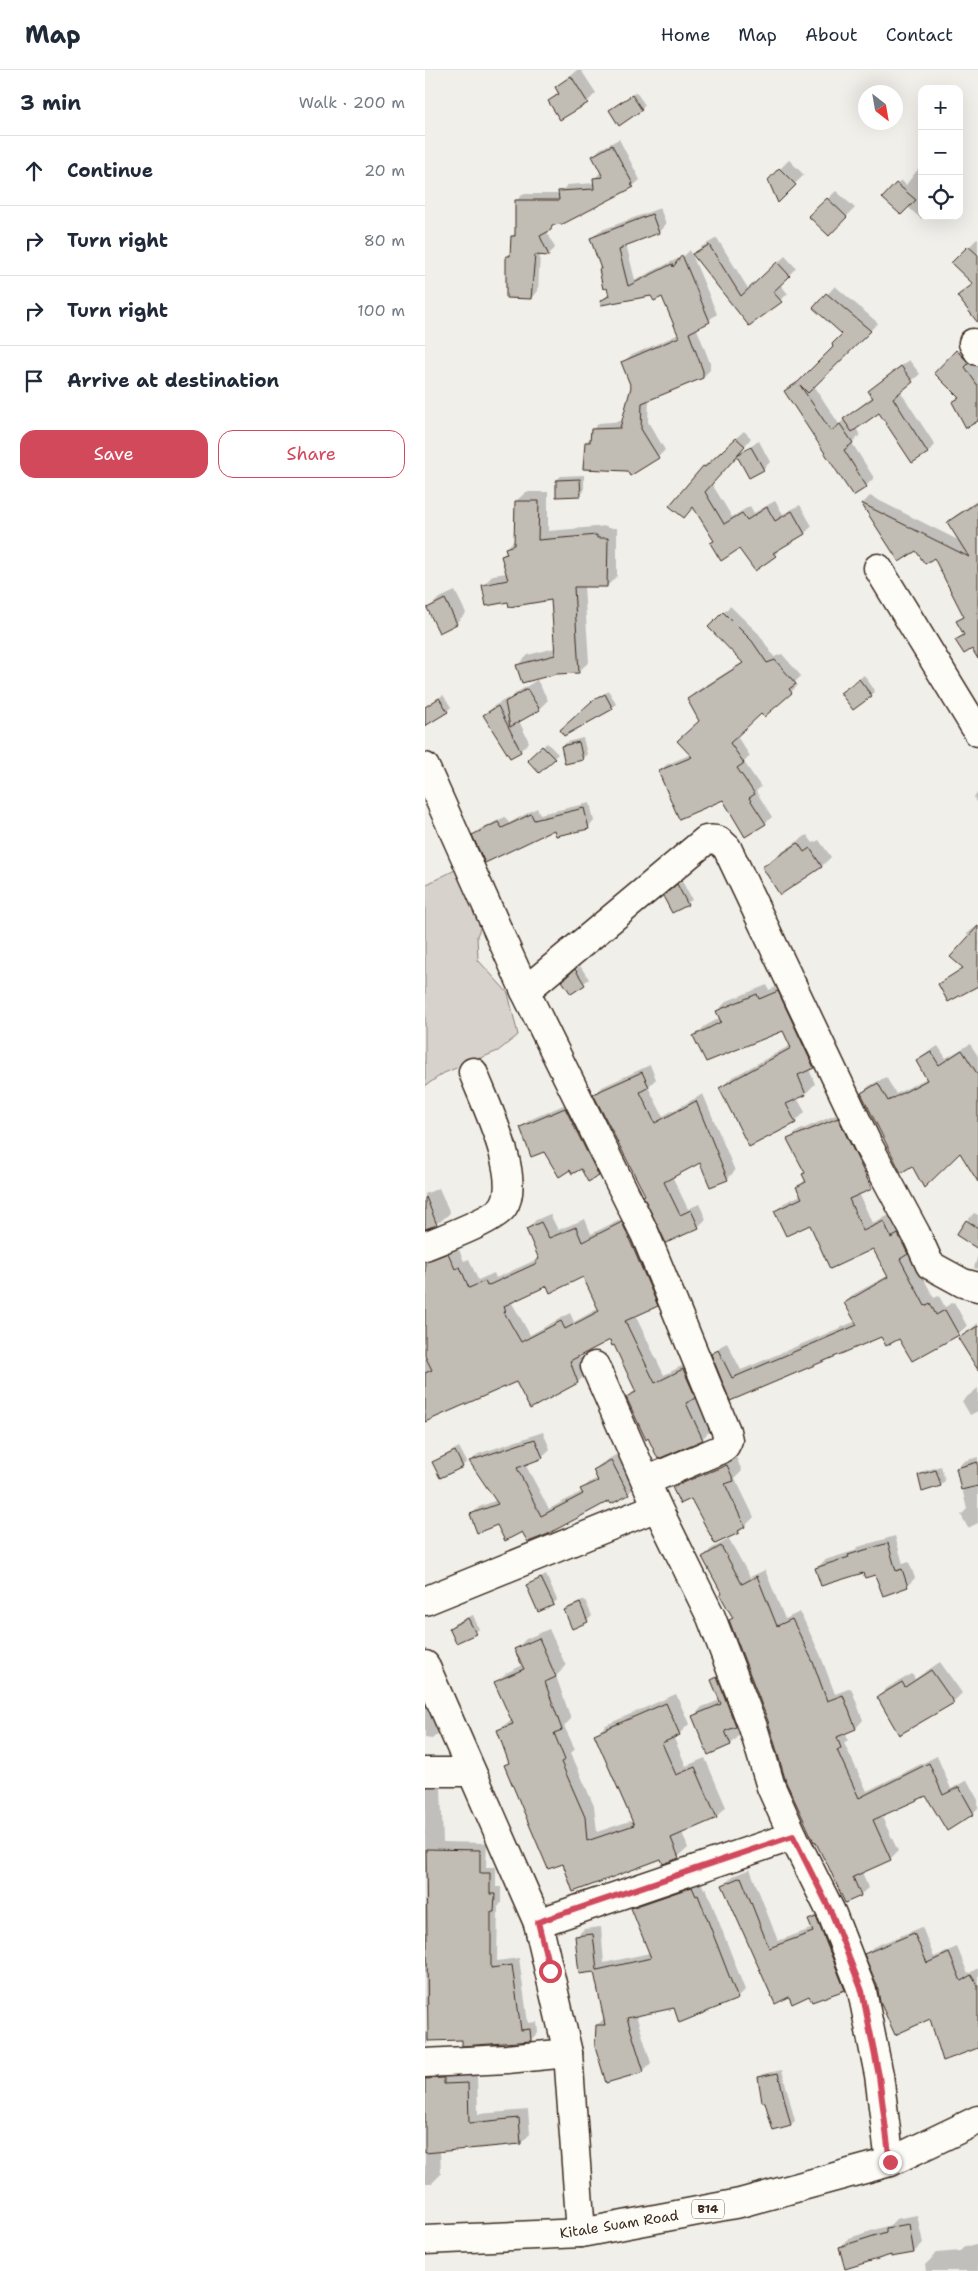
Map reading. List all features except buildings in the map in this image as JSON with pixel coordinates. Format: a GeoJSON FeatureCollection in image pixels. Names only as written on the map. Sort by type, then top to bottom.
{"type":"FeatureCollection","features":[{"type":"Feature","properties":{"kind":"main road"},"geometry":{"type":"LineString","coordinates":[[878,568],[978,732]]}},
{"type":"Feature","properties":{"kind":"main road"},"geometry":{"type":"LineString","coordinates":[[425,767],[525,992],[645,1234],[728,1440],[725,1446],[719,1450],[646,1481]]}},
{"type":"Feature","properties":{"kind":"main road"},"geometry":{"type":"LineString","coordinates":[[525,992],[706,840],[715,838],[721,841],[727,848],[868,1145],[916,1234],[930,1265],[963,1283],[978,1287]]}},
{"type":"Feature","properties":{"kind":"main road"},"geometry":{"type":"LineString","coordinates":[[425,1246],[480,1223],[503,1207],[509,1186],[506,1157],[473,1072]]}},
{"type":"Feature","properties":{"kind":"main road"},"geometry":{"type":"LineString","coordinates":[[595,1366],[657,1507],[711,1617],[753,1727],[771,1787],[832,1914],[862,1991],[879,2076],[890,2162]]}},
{"type":"Feature","properties":{"kind":"main road"},"geometry":{"type":"LineString","coordinates":[[425,1601],[657,1507]]}},
{"type":"Feature","properties":{"kind":"main road"},"geometry":{"type":"LineString","coordinates":[[425,1665],[538,1922],[567,2053],[581,2233]]}},
{"type":"Feature","properties":{"kind":"main road"},"geometry":{"type":"LineString","coordinates":[[425,1772],[471,1772]]}},
{"type":"Feature","properties":{"kind":"main road"},"geometry":{"type":"LineString","coordinates":[[538,1922],[793,1836]]}},
{"type":"Feature","properties":{"kind":"main road"},"geometry":{"type":"LineString","coordinates":[[425,2063],[507,2060],[567,2053]]}},
{"type":"Feature","properties":{"kind":"main road","name":"Kitale Suam Road"},"geometry":{"type":"LineString","coordinates":[[425,2240],[581,2233],[740,2204],[890,2162],[978,2120]]}},
{"type":"Feature","properties":{"kind":"shaded area"},"geometry":{"type":"Polygon","coordinates":[[[455,870],[483,921],[477,936],[478,960],[508,993],[518,1035],[498,1051],[444,1073],[425,1086],[425,885],[455,870]]]}},
{"type":"Feature","properties":{"kind":"route"},"geometry":{"type":"LineString","coordinates":[[550,1971],[538,1922],[793,1836],[832,1914],[862,1991],[879,2076],[890,2162]]}}]}
